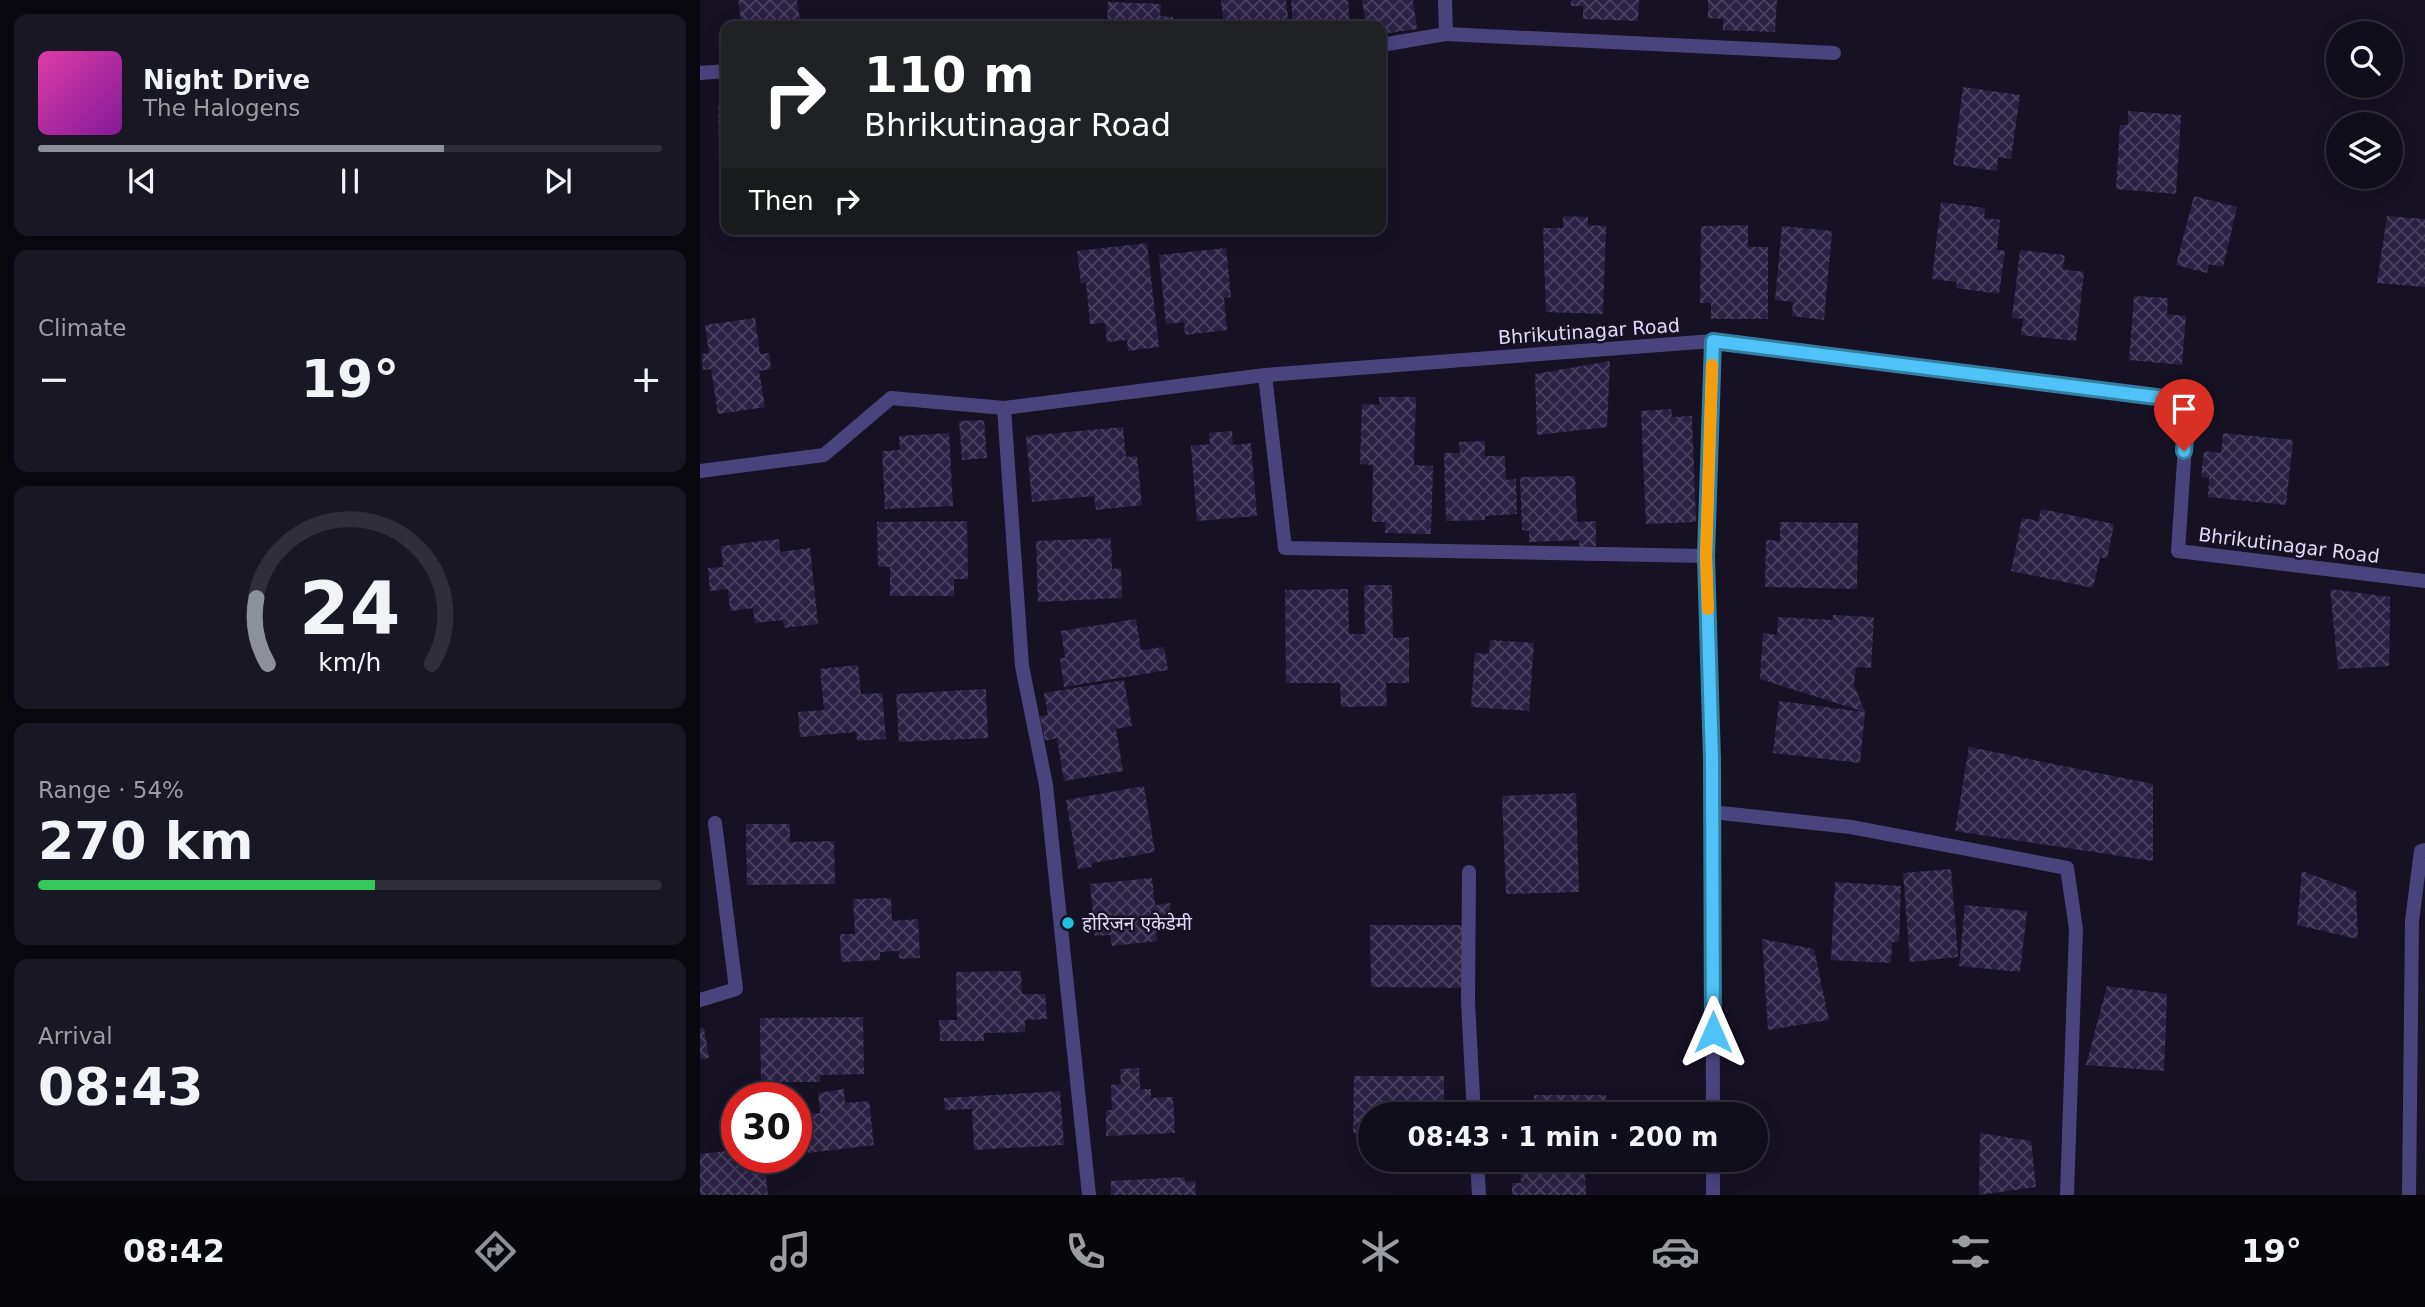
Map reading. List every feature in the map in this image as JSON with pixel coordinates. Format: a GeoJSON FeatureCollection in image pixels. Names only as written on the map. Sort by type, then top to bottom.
{"type":"FeatureCollection","features":[{"type":"Feature","properties":{"kind":"street"},"geometry":{"type":"LineString","coordinates":[[1445,0],[1446,34]]}},
{"type":"Feature","properties":{"kind":"street"},"geometry":{"type":"LineString","coordinates":[[1386,44],[1446,34],[1834,53]]}},
{"type":"Feature","properties":{"kind":"street"},"geometry":{"type":"LineString","coordinates":[[700,74],[721,72]]}},
{"type":"Feature","properties":{"kind":"street"},"geometry":{"type":"LineString","coordinates":[[1713,341],[1706,556],[1712,812],[1713,1102]]}},
{"type":"Feature","properties":{"kind":"street","name":"Bhrikutinagar Road"},"geometry":{"type":"LineString","coordinates":[[700,471],[824,455],[891,398],[1004,408],[1265,375],[1713,341],[2188,401],[2178,551],[2425,581]]}},
{"type":"Feature","properties":{"kind":"street"},"geometry":{"type":"LineString","coordinates":[[1265,375],[1285,548],[1706,556]]}},
{"type":"Feature","properties":{"kind":"street"},"geometry":{"type":"LineString","coordinates":[[1004,408],[1022,666],[1046,785],[1089,1195]]}},
{"type":"Feature","properties":{"kind":"street"},"geometry":{"type":"LineString","coordinates":[[1712,812],[1851,827],[2067,868],[2076,929],[2067,1195]]}},
{"type":"Feature","properties":{"kind":"street"},"geometry":{"type":"LineString","coordinates":[[700,1000],[736,989],[715,823]]}},
{"type":"Feature","properties":{"kind":"street"},"geometry":{"type":"LineString","coordinates":[[2409,1195],[2413,921],[2421,851],[2425,850]]}},
{"type":"Feature","properties":{"kind":"street"},"geometry":{"type":"LineString","coordinates":[[1469,872],[1468,1002],[1474,1102]]}},
{"type":"Feature","properties":{"kind":"street"},"geometry":{"type":"LineString","coordinates":[[1478,1172],[1479,1195]]}},
{"type":"Feature","properties":{"kind":"street"},"geometry":{"type":"LineString","coordinates":[[1713,1172],[1713,1195]]}},
{"type":"Feature","properties":{"kind":"building"},"geometry":{"type":"Polygon","coordinates":[[[738,0],[797,0],[800,21],[741,21],[738,0]]]}},
{"type":"Feature","properties":{"kind":"building"},"geometry":{"type":"Polygon","coordinates":[[[1221,0],[1286,0],[1288,21],[1223,21],[1221,0]]]}},
{"type":"Feature","properties":{"kind":"building"},"geometry":{"type":"Polygon","coordinates":[[[1291,0],[1348,0],[1350,21],[1293,21],[1291,0]]]}},
{"type":"Feature","properties":{"kind":"building"},"geometry":{"type":"Polygon","coordinates":[[[1362,0],[1413,0],[1417,29],[1386,33],[1386,21],[1365,21],[1362,0]]]}},
{"type":"Feature","properties":{"kind":"building"},"geometry":{"type":"Polygon","coordinates":[[[1571,0],[1639,0],[1638,21],[1583,19],[1583,6],[1571,6],[1571,0]]]}},
{"type":"Feature","properties":{"kind":"building"},"geometry":{"type":"Polygon","coordinates":[[[1708,0],[1777,0],[1775,32],[1723,30],[1723,19],[1708,18],[1708,0]]]}},
{"type":"Feature","properties":{"kind":"building"},"geometry":{"type":"Polygon","coordinates":[[[1108,2],[1161,4],[1160,16],[1173,17],[1173,21],[1107,21],[1108,2]]]}},
{"type":"Feature","properties":{"kind":"building"},"geometry":{"type":"Polygon","coordinates":[[[1963,87],[2020,95],[2011,159],[1998,157],[1997,171],[1953,165],[1963,87]]]}},
{"type":"Feature","properties":{"kind":"building"},"geometry":{"type":"Polygon","coordinates":[[[718,105],[721,105],[721,161],[718,105]]]}},
{"type":"Feature","properties":{"kind":"building"},"geometry":{"type":"Polygon","coordinates":[[[2128,111],[2181,115],[2176,194],[2116,189],[2120,125],[2128,125],[2128,111]]]}},
{"type":"Feature","properties":{"kind":"building"},"geometry":{"type":"Polygon","coordinates":[[[2194,196],[2237,207],[2223,267],[2209,264],[2207,273],[2176,265],[2194,196]]]}},
{"type":"Feature","properties":{"kind":"building"},"geometry":{"type":"Polygon","coordinates":[[[1941,202],[1985,208],[1984,218],[2000,220],[1997,250],[2005,251],[1999,294],[1956,288],[1957,282],[1932,279],[1941,202]]]}},
{"type":"Feature","properties":{"kind":"building"},"geometry":{"type":"Polygon","coordinates":[[[1563,216],[1588,217],[1588,225],[1606,226],[1603,314],[1546,312],[1543,228],[1563,228],[1563,216]]]}},
{"type":"Feature","properties":{"kind":"building"},"geometry":{"type":"Polygon","coordinates":[[[2387,216],[2425,219],[2425,287],[2377,283],[2387,216]]]}},
{"type":"Feature","properties":{"kind":"building"},"geometry":{"type":"Polygon","coordinates":[[[1748,225],[1748,247],[1768,247],[1768,319],[1711,319],[1711,303],[1700,303],[1701,226],[1748,225]]]}},
{"type":"Feature","properties":{"kind":"building"},"geometry":{"type":"Polygon","coordinates":[[[1782,226],[1832,231],[1824,320],[1792,316],[1793,302],[1775,300],[1782,226]]]}},
{"type":"Feature","properties":{"kind":"building"},"geometry":{"type":"Polygon","coordinates":[[[1147,243],[1159,347],[1128,351],[1127,340],[1107,342],[1105,323],[1090,324],[1086,282],[1081,283],[1077,251],[1147,243]]]}},
{"type":"Feature","properties":{"kind":"building"},"geometry":{"type":"Polygon","coordinates":[[[1226,248],[1231,297],[1224,298],[1227,330],[1185,335],[1184,322],[1166,324],[1159,255],[1226,248]]]}},
{"type":"Feature","properties":{"kind":"building"},"geometry":{"type":"Polygon","coordinates":[[[2020,250],[2065,255],[2063,269],[2084,272],[2076,341],[2021,335],[2023,319],[2012,318],[2020,250]]]}},
{"type":"Feature","properties":{"kind":"building"},"geometry":{"type":"Polygon","coordinates":[[[2134,296],[2168,298],[2167,314],[2186,316],[2182,365],[2129,360],[2134,296]]]}},
{"type":"Feature","properties":{"kind":"building"},"geometry":{"type":"Polygon","coordinates":[[[755,318],[760,354],[769,353],[771,369],[759,371],[765,407],[718,414],[711,369],[703,370],[702,354],[709,353],[705,325],[755,318]]]}},
{"type":"Feature","properties":{"kind":"building"},"geometry":{"type":"Polygon","coordinates":[[[1610,361],[1607,427],[1537,435],[1535,374],[1610,361]]]}},
{"type":"Feature","properties":{"kind":"building"},"geometry":{"type":"Polygon","coordinates":[[[1379,397],[1416,397],[1414,465],[1433,466],[1431,534],[1385,533],[1385,522],[1372,522],[1373,465],[1360,464],[1362,404],[1379,405],[1379,397]]]}},
{"type":"Feature","properties":{"kind":"building"},"geometry":{"type":"Polygon","coordinates":[[[1671,409],[1672,417],[1692,416],[1696,522],[1646,524],[1641,411],[1671,409]]]}},
{"type":"Feature","properties":{"kind":"building"},"geometry":{"type":"Polygon","coordinates":[[[984,420],[987,458],[962,460],[959,421],[984,420]]]}},
{"type":"Feature","properties":{"kind":"building"},"geometry":{"type":"Polygon","coordinates":[[[1123,427],[1126,457],[1137,456],[1142,505],[1096,510],[1094,496],[1032,502],[1026,436],[1123,427]]]}},
{"type":"Feature","properties":{"kind":"building"},"geometry":{"type":"Polygon","coordinates":[[[1232,431],[1233,445],[1251,443],[1257,516],[1197,521],[1191,446],[1210,444],[1209,433],[1232,431]]]}},
{"type":"Feature","properties":{"kind":"building"},"geometry":{"type":"Polygon","coordinates":[[[949,433],[953,506],[885,509],[882,451],[900,450],[899,436],[949,433]]]}},
{"type":"Feature","properties":{"kind":"building"},"geometry":{"type":"Polygon","coordinates":[[[2223,433],[2293,440],[2286,505],[2208,497],[2209,478],[2201,477],[2204,451],[2221,453],[2223,433]]]}},
{"type":"Feature","properties":{"kind":"building"},"geometry":{"type":"Polygon","coordinates":[[[1485,441],[1485,456],[1505,456],[1506,480],[1516,479],[1517,514],[1485,516],[1485,520],[1446,521],[1444,453],[1460,453],[1459,442],[1485,441]]]}},
{"type":"Feature","properties":{"kind":"building"},"geometry":{"type":"Polygon","coordinates":[[[1575,476],[1577,522],[1596,521],[1596,546],[1579,547],[1579,540],[1529,542],[1529,531],[1522,530],[1520,477],[1575,476]]]}},
{"type":"Feature","properties":{"kind":"building"},"geometry":{"type":"Polygon","coordinates":[[[2041,509],[2114,524],[2107,559],[2100,557],[2093,588],[2011,571],[2022,518],[2038,521],[2041,509]]]}},
{"type":"Feature","properties":{"kind":"building"},"geometry":{"type":"Polygon","coordinates":[[[967,521],[968,579],[954,579],[954,596],[890,596],[890,567],[878,567],[877,522],[967,521]]]}},
{"type":"Feature","properties":{"kind":"building"},"geometry":{"type":"Polygon","coordinates":[[[1780,522],[1858,523],[1857,589],[1765,587],[1766,540],[1780,541],[1780,522]]]}},
{"type":"Feature","properties":{"kind":"building"},"geometry":{"type":"Polygon","coordinates":[[[1111,538],[1112,569],[1121,568],[1122,598],[1038,602],[1036,541],[1111,538]]]}},
{"type":"Feature","properties":{"kind":"building"},"geometry":{"type":"Polygon","coordinates":[[[779,539],[780,552],[810,548],[818,624],[784,628],[783,620],[755,623],[753,608],[730,611],[728,589],[710,591],[708,568],[723,567],[721,546],[779,539]]]}},
{"type":"Feature","properties":{"kind":"building"},"geometry":{"type":"Polygon","coordinates":[[[1364,585],[1392,585],[1393,638],[1409,637],[1409,683],[1386,683],[1387,706],[1341,707],[1340,683],[1286,683],[1285,590],[1348,589],[1349,634],[1365,634],[1364,585]]]}},
{"type":"Feature","properties":{"kind":"building"},"geometry":{"type":"Polygon","coordinates":[[[2330,589],[2390,597],[2389,666],[2338,669],[2330,589]]]}},
{"type":"Feature","properties":{"kind":"building"},"geometry":{"type":"Polygon","coordinates":[[[1833,615],[1874,617],[1871,668],[1856,667],[1854,685],[1865,712],[1760,679],[1763,633],[1777,635],[1778,617],[1833,620],[1833,615]]]}},
{"type":"Feature","properties":{"kind":"building"},"geometry":{"type":"Polygon","coordinates":[[[1136,619],[1141,650],[1164,647],[1168,670],[1064,687],[1060,658],[1065,658],[1061,631],[1136,619]]]}},
{"type":"Feature","properties":{"kind":"building"},"geometry":{"type":"Polygon","coordinates":[[[1490,640],[1534,643],[1529,711],[1471,707],[1475,653],[1489,654],[1490,640]]]}},
{"type":"Feature","properties":{"kind":"building"},"geometry":{"type":"Polygon","coordinates":[[[858,665],[861,694],[882,693],[886,739],[857,741],[856,732],[800,737],[798,712],[824,710],[820,669],[858,665]]]}},
{"type":"Feature","properties":{"kind":"building"},"geometry":{"type":"Polygon","coordinates":[[[1124,680],[1132,726],[1116,729],[1123,771],[1064,781],[1057,738],[1045,741],[1040,716],[1048,715],[1044,693],[1124,680]]]}},
{"type":"Feature","properties":{"kind":"building"},"geometry":{"type":"Polygon","coordinates":[[[986,689],[988,738],[899,742],[896,694],[986,689]]]}},
{"type":"Feature","properties":{"kind":"building"},"geometry":{"type":"Polygon","coordinates":[[[1779,701],[1865,712],[1860,763],[1773,753],[1779,701]]]}},
{"type":"Feature","properties":{"kind":"building"},"geometry":{"type":"Polygon","coordinates":[[[1969,747],[2153,784],[2153,861],[1955,831],[1969,747]]]}},
{"type":"Feature","properties":{"kind":"building"},"geometry":{"type":"Polygon","coordinates":[[[1144,786],[1155,852],[1092,863],[1092,867],[1078,869],[1066,800],[1144,786]]]}},
{"type":"Feature","properties":{"kind":"building"},"geometry":{"type":"Polygon","coordinates":[[[1576,793],[1579,892],[1506,894],[1502,796],[1576,793]]]}},
{"type":"Feature","properties":{"kind":"building"},"geometry":{"type":"Polygon","coordinates":[[[746,824],[790,824],[790,842],[834,841],[835,884],[747,885],[746,824]]]}},
{"type":"Feature","properties":{"kind":"building"},"geometry":{"type":"Polygon","coordinates":[[[1951,869],[1958,957],[1910,962],[1903,873],[1951,869]]]}},
{"type":"Feature","properties":{"kind":"building"},"geometry":{"type":"Polygon","coordinates":[[[2302,871],[2356,891],[2358,939],[2297,925],[2302,871]]]}},
{"type":"Feature","properties":{"kind":"building"},"geometry":{"type":"Polygon","coordinates":[[[1152,878],[1155,905],[1170,903],[1171,918],[1155,920],[1157,941],[1112,946],[1110,935],[1095,936],[1090,884],[1152,878]]]}},
{"type":"Feature","properties":{"kind":"building"},"geometry":{"type":"Polygon","coordinates":[[[1835,882],[1901,886],[1899,942],[1892,942],[1891,963],[1831,960],[1835,882]]]}},
{"type":"Feature","properties":{"kind":"building"},"geometry":{"type":"Polygon","coordinates":[[[891,898],[892,921],[918,919],[920,958],[899,959],[899,951],[880,952],[880,960],[841,962],[840,934],[855,934],[853,899],[891,898]]]}},
{"type":"Feature","properties":{"kind":"building"},"geometry":{"type":"Polygon","coordinates":[[[1965,905],[2027,911],[2020,972],[1959,966],[1965,905]]]}},
{"type":"Feature","properties":{"kind":"building"},"geometry":{"type":"Polygon","coordinates":[[[1370,925],[1464,925],[1464,988],[1371,987],[1370,925]]]}},
{"type":"Feature","properties":{"kind":"building"},"geometry":{"type":"Polygon","coordinates":[[[1762,939],[1814,949],[1829,1020],[1768,1030],[1762,939]]]}},
{"type":"Feature","properties":{"kind":"building"},"geometry":{"type":"Polygon","coordinates":[[[1021,971],[1022,994],[1045,994],[1047,1019],[1025,1020],[1025,1032],[984,1033],[984,1041],[940,1041],[939,1020],[957,1020],[956,972],[1021,971]]]}},
{"type":"Feature","properties":{"kind":"building"},"geometry":{"type":"Polygon","coordinates":[[[2107,986],[2167,994],[2164,1071],[2086,1065],[2107,986]]]}},
{"type":"Feature","properties":{"kind":"building"},"geometry":{"type":"Polygon","coordinates":[[[863,1017],[864,1074],[820,1075],[820,1082],[761,1082],[760,1018],[863,1017]]]}},
{"type":"Feature","properties":{"kind":"building"},"geometry":{"type":"Polygon","coordinates":[[[700,1028],[704,1028],[709,1058],[700,1059],[700,1028]]]}},
{"type":"Feature","properties":{"kind":"building"},"geometry":{"type":"Polygon","coordinates":[[[1139,1068],[1140,1089],[1151,1089],[1151,1098],[1173,1097],[1175,1133],[1106,1136],[1106,1110],[1112,1110],[1111,1085],[1121,1084],[1120,1069],[1139,1068]]]}},
{"type":"Feature","properties":{"kind":"building"},"geometry":{"type":"Polygon","coordinates":[[[1354,1076],[1444,1076],[1444,1102],[1358,1102],[1358,1133],[1353,1133],[1354,1076]]]}},
{"type":"Feature","properties":{"kind":"building"},"geometry":{"type":"Polygon","coordinates":[[[844,1089],[845,1103],[869,1101],[874,1145],[812,1153],[812,1114],[820,1113],[818,1093],[844,1089]]]}},
{"type":"Feature","properties":{"kind":"building"},"geometry":{"type":"Polygon","coordinates":[[[1060,1091],[1064,1145],[974,1150],[972,1109],[945,1110],[944,1098],[1060,1091]]]}},
{"type":"Feature","properties":{"kind":"building"},"geometry":{"type":"Polygon","coordinates":[[[1534,1095],[1606,1095],[1606,1102],[1534,1102],[1534,1095]]]}},
{"type":"Feature","properties":{"kind":"building"},"geometry":{"type":"Polygon","coordinates":[[[1980,1133],[2031,1141],[2036,1187],[1979,1195],[1980,1133]]]}},
{"type":"Feature","properties":{"kind":"building"},"geometry":{"type":"Polygon","coordinates":[[[721,1152],[721,1173],[766,1173],[768,1195],[700,1195],[700,1154],[721,1152]]]}},
{"type":"Feature","properties":{"kind":"building"},"geometry":{"type":"Polygon","coordinates":[[[1520,1172],[1585,1172],[1586,1195],[1512,1195],[1512,1183],[1521,1183],[1520,1172]]]}},
{"type":"Feature","properties":{"kind":"building"},"geometry":{"type":"Polygon","coordinates":[[[1184,1177],[1185,1182],[1195,1181],[1196,1195],[1111,1195],[1111,1181],[1184,1177]]]}},
{"type":"Feature","properties":{"kind":"slow traffic"},"geometry":{"type":"LineString","coordinates":[[1708,609],[1706,556],[1712,365]]}},
{"type":"Feature","properties":{"kind":"place","name":"होरिजन एकेडेमी"},"geometry":{"type":"Point","coordinates":[1068,923]}},
{"type":"Feature","properties":{"kind":"route"},"geometry":{"type":"LineString","coordinates":[[1713,1032],[1712,761],[1706,556],[1713,341],[2188,401],[2184,451]]}}]}
